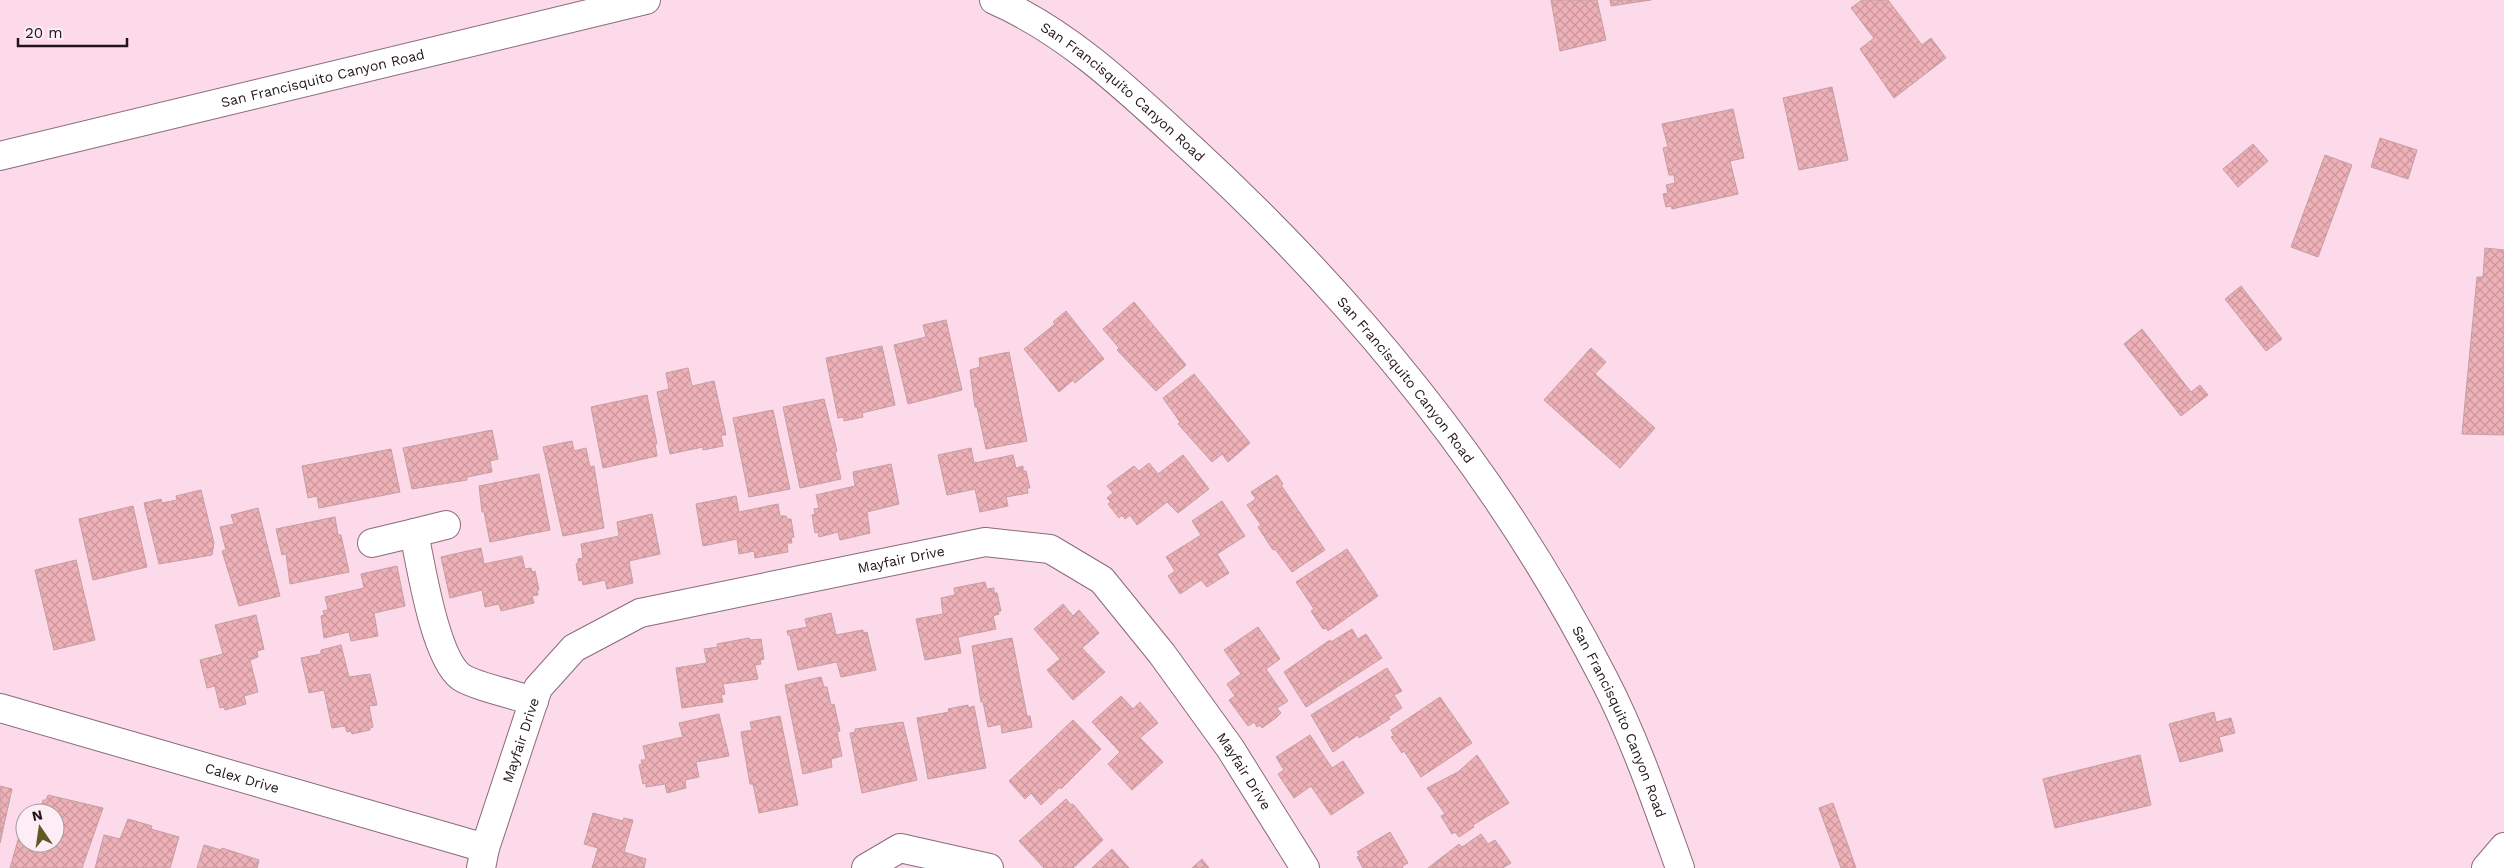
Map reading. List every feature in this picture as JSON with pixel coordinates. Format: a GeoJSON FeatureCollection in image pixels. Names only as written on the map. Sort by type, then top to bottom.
{"type":"FeatureCollection","features":[{"type":"Feature","properties":{"kind":"street","name":"San Francisquito Canyon Road"},"geometry":{"type":"LineString","coordinates":[[0,156],[646,0]]}},
{"type":"Feature","properties":{"kind":"street","name":"San Francisquito Canyon Road"},"geometry":{"type":"LineString","coordinates":[[994,0],[1020,11],[1082,54],[1129,91],[1205,162],[1334,292],[1416,389],[1494,493],[1561,601],[1601,672],[1643,764],[1680,868]]}},
{"type":"Feature","properties":{"kind":"street"},"geometry":{"type":"LineString","coordinates":[[372,543],[446,525]]}},
{"type":"Feature","properties":{"kind":"street"},"geometry":{"type":"LineString","coordinates":[[414,533],[425,588],[441,642],[452,668],[463,678],[534,701]]}},
{"type":"Feature","properties":{"kind":"street","name":"Mayfair Drive"},"geometry":{"type":"LineString","coordinates":[[483,858],[538,688],[574,648],[640,613],[985,542],[1050,549],[1102,580],[1156,646],[1230,748],[1305,868]]}},
{"type":"Feature","properties":{"kind":"street","name":"Calex Drive"},"geometry":{"type":"LineString","coordinates":[[0,708],[483,858]]}},
{"type":"Feature","properties":{"kind":"street"},"geometry":{"type":"LineString","coordinates":[[2486,868],[2504,847]]}},
{"type":"Feature","properties":{"kind":"street"},"geometry":{"type":"LineString","coordinates":[[866,868],[900,848],[989,868]]}},
{"type":"Feature","properties":{"kind":"building"},"geometry":{"type":"Polygon","coordinates":[[[1551,0],[1597,0],[1606,40],[1560,51],[1551,0]]]}},
{"type":"Feature","properties":{"kind":"building"},"geometry":{"type":"Polygon","coordinates":[[[1610,0],[1651,0],[1611,6],[1610,0]]]}},
{"type":"Feature","properties":{"kind":"building"},"geometry":{"type":"Polygon","coordinates":[[[1862,0],[1888,0],[1922,45],[1931,38],[1946,58],[1894,98],[1860,49],[1874,38],[1851,8],[1862,0]]]}},
{"type":"Feature","properties":{"kind":"building"},"geometry":{"type":"Polygon","coordinates":[[[1832,87],[1848,160],[1799,170],[1783,98],[1832,87]]]}},
{"type":"Feature","properties":{"kind":"building"},"geometry":{"type":"Polygon","coordinates":[[[1733,109],[1744,158],[1730,161],[1738,194],[1672,209],[1671,206],[1666,207],[1663,194],[1668,193],[1666,185],[1675,183],[1674,175],[1669,175],[1663,148],[1668,147],[1662,124],[1733,109]]]}},
{"type":"Feature","properties":{"kind":"building"},"geometry":{"type":"Polygon","coordinates":[[[2380,138],[2417,150],[2408,179],[2371,167],[2380,138]]]}},
{"type":"Feature","properties":{"kind":"building"},"geometry":{"type":"Polygon","coordinates":[[[2253,144],[2268,161],[2238,187],[2223,169],[2253,144]]]}},
{"type":"Feature","properties":{"kind":"building"},"geometry":{"type":"Polygon","coordinates":[[[2325,155],[2352,165],[2318,257],[2291,247],[2325,155]]]}},
{"type":"Feature","properties":{"kind":"building"},"geometry":{"type":"Polygon","coordinates":[[[2485,248],[2504,250],[2504,435],[2462,434],[2477,277],[2483,277],[2485,248]]]}},
{"type":"Feature","properties":{"kind":"building"},"geometry":{"type":"Polygon","coordinates":[[[2241,286],[2282,339],[2266,351],[2225,299],[2241,286]]]}},
{"type":"Feature","properties":{"kind":"building"},"geometry":{"type":"Polygon","coordinates":[[[1134,302],[1186,365],[1156,391],[1117,350],[1119,348],[1103,329],[1134,302]]]}},
{"type":"Feature","properties":{"kind":"building"},"geometry":{"type":"Polygon","coordinates":[[[1066,311],[1104,359],[1075,383],[1073,380],[1059,392],[1024,349],[1055,324],[1053,322],[1066,311]]]}},
{"type":"Feature","properties":{"kind":"building"},"geometry":{"type":"Polygon","coordinates":[[[946,320],[962,390],[908,404],[894,345],[926,337],[923,325],[946,320]]]}},
{"type":"Feature","properties":{"kind":"building"},"geometry":{"type":"Polygon","coordinates":[[[2142,329],[2191,392],[2200,385],[2208,395],[2181,416],[2124,344],[2142,329]]]}},
{"type":"Feature","properties":{"kind":"building"},"geometry":{"type":"Polygon","coordinates":[[[882,346],[895,405],[862,413],[863,417],[844,421],[844,417],[838,418],[826,358],[882,346]]]}},
{"type":"Feature","properties":{"kind":"building"},"geometry":{"type":"Polygon","coordinates":[[[1591,348],[1606,362],[1595,374],[1655,428],[1620,468],[1544,400],[1591,348]]]}},
{"type":"Feature","properties":{"kind":"building"},"geometry":{"type":"Polygon","coordinates":[[[1009,352],[1027,441],[986,449],[977,407],[975,407],[970,370],[980,367],[979,358],[1009,352]]]}},
{"type":"Feature","properties":{"kind":"building"},"geometry":{"type":"Polygon","coordinates":[[[688,368],[692,386],[714,381],[726,435],[721,435],[723,446],[703,450],[703,447],[670,454],[657,392],[669,389],[666,373],[688,368]]]}},
{"type":"Feature","properties":{"kind":"building"},"geometry":{"type":"Polygon","coordinates":[[[1194,374],[1250,443],[1228,462],[1222,454],[1212,462],[1178,424],[1180,422],[1163,398],[1194,374]]]}},
{"type":"Feature","properties":{"kind":"building"},"geometry":{"type":"Polygon","coordinates":[[[647,395],[657,444],[655,444],[657,456],[603,468],[591,407],[647,395]]]}},
{"type":"Feature","properties":{"kind":"building"},"geometry":{"type":"Polygon","coordinates":[[[824,399],[837,451],[835,452],[841,479],[800,488],[783,407],[824,399]]]}},
{"type":"Feature","properties":{"kind":"building"},"geometry":{"type":"Polygon","coordinates":[[[773,410],[790,489],[749,497],[733,418],[773,410]]]}},
{"type":"Feature","properties":{"kind":"building"},"geometry":{"type":"Polygon","coordinates":[[[492,430],[498,459],[490,461],[492,472],[467,477],[467,480],[412,489],[403,448],[492,430]]]}},
{"type":"Feature","properties":{"kind":"building"},"geometry":{"type":"Polygon","coordinates":[[[572,441],[574,451],[586,448],[590,467],[594,466],[604,528],[563,536],[543,447],[572,441]]]}},
{"type":"Feature","properties":{"kind":"building"},"geometry":{"type":"Polygon","coordinates":[[[971,448],[974,463],[1013,455],[1016,468],[1023,466],[1023,471],[1026,471],[1030,488],[1027,488],[1028,493],[1006,497],[1008,506],[980,512],[975,489],[947,495],[938,455],[971,448]]]}},
{"type":"Feature","properties":{"kind":"building"},"geometry":{"type":"Polygon","coordinates":[[[391,449],[400,492],[319,508],[317,496],[308,498],[302,466],[391,449]]]}},
{"type":"Feature","properties":{"kind":"building"},"geometry":{"type":"Polygon","coordinates":[[[1183,455],[1209,489],[1178,513],[1167,502],[1137,525],[1130,515],[1125,519],[1122,515],[1119,518],[1108,504],[1111,502],[1107,498],[1113,493],[1107,486],[1134,466],[1139,471],[1149,463],[1158,474],[1183,455]]]}},
{"type":"Feature","properties":{"kind":"building"},"geometry":{"type":"Polygon","coordinates":[[[891,464],[899,504],[867,512],[870,533],[840,540],[838,532],[819,537],[818,532],[815,533],[812,515],[815,514],[814,509],[819,508],[816,495],[855,486],[853,472],[891,464]]]}},
{"type":"Feature","properties":{"kind":"building"},"geometry":{"type":"Polygon","coordinates":[[[539,474],[550,530],[490,542],[484,512],[482,512],[479,486],[539,474]]]}},
{"type":"Feature","properties":{"kind":"building"},"geometry":{"type":"Polygon","coordinates":[[[1277,475],[1283,484],[1281,485],[1325,550],[1292,572],[1275,549],[1273,550],[1258,527],[1261,525],[1247,505],[1256,499],[1251,492],[1277,475]]]}},
{"type":"Feature","properties":{"kind":"building"},"geometry":{"type":"Polygon","coordinates":[[[201,490],[214,543],[212,555],[159,564],[144,503],[161,499],[162,503],[177,500],[176,496],[201,490]]]}},
{"type":"Feature","properties":{"kind":"building"},"geometry":{"type":"Polygon","coordinates":[[[736,496],[739,512],[778,504],[780,516],[786,516],[787,519],[791,519],[794,537],[791,538],[792,543],[787,543],[788,552],[755,558],[754,551],[739,554],[737,539],[703,546],[696,504],[736,496]]]}},
{"type":"Feature","properties":{"kind":"building"},"geometry":{"type":"Polygon","coordinates":[[[1222,501],[1245,536],[1217,554],[1229,573],[1207,587],[1201,580],[1180,594],[1168,576],[1175,571],[1166,557],[1201,535],[1192,521],[1222,501]]]}},
{"type":"Feature","properties":{"kind":"building"},"geometry":{"type":"Polygon","coordinates":[[[133,506],[147,567],[93,580],[79,519],[133,506]]]}},
{"type":"Feature","properties":{"kind":"building"},"geometry":{"type":"Polygon","coordinates":[[[258,508],[280,596],[239,606],[222,551],[226,550],[220,527],[234,524],[231,515],[258,508]]]}},
{"type":"Feature","properties":{"kind":"building"},"geometry":{"type":"Polygon","coordinates":[[[652,514],[660,554],[629,561],[633,583],[607,589],[605,580],[583,585],[582,580],[579,581],[576,564],[578,559],[583,558],[581,544],[619,536],[617,522],[652,514]]]}},
{"type":"Feature","properties":{"kind":"building"},"geometry":{"type":"Polygon","coordinates":[[[335,517],[338,535],[341,535],[349,572],[290,584],[286,554],[282,555],[276,529],[335,517]]]}},
{"type":"Feature","properties":{"kind":"building"},"geometry":{"type":"Polygon","coordinates":[[[481,548],[484,564],[522,556],[525,569],[531,568],[532,572],[535,571],[539,590],[537,591],[538,595],[532,596],[534,603],[501,611],[499,604],[485,607],[482,590],[450,598],[441,557],[481,548]]]}},
{"type":"Feature","properties":{"kind":"building"},"geometry":{"type":"Polygon","coordinates":[[[1347,549],[1378,596],[1328,631],[1326,628],[1323,629],[1311,611],[1314,609],[1296,582],[1347,549]]]}},
{"type":"Feature","properties":{"kind":"building"},"geometry":{"type":"Polygon","coordinates":[[[76,560],[95,640],[54,650],[35,570],[76,560]]]}},
{"type":"Feature","properties":{"kind":"building"},"geometry":{"type":"Polygon","coordinates":[[[397,566],[405,606],[374,613],[378,636],[351,641],[349,632],[324,638],[321,616],[324,615],[323,611],[328,610],[325,597],[364,588],[361,574],[397,566]]]}},
{"type":"Feature","properties":{"kind":"building"},"geometry":{"type":"Polygon","coordinates":[[[985,582],[987,589],[994,588],[994,593],[997,593],[1001,611],[998,611],[999,614],[993,616],[996,629],[958,637],[961,653],[925,660],[916,619],[943,614],[941,598],[955,595],[954,588],[985,582]]]}},
{"type":"Feature","properties":{"kind":"building"},"geometry":{"type":"Polygon","coordinates":[[[1063,604],[1073,616],[1079,610],[1099,633],[1082,648],[1105,672],[1073,700],[1047,670],[1060,659],[1034,629],[1063,604]]]}},
{"type":"Feature","properties":{"kind":"building"},"geometry":{"type":"Polygon","coordinates":[[[831,613],[836,635],[863,630],[863,633],[867,632],[876,670],[841,677],[837,662],[798,670],[790,635],[788,635],[787,631],[807,627],[805,619],[831,613]]]}},
{"type":"Feature","properties":{"kind":"building"},"geometry":{"type":"Polygon","coordinates":[[[256,615],[264,649],[257,651],[258,657],[250,660],[258,692],[244,696],[246,704],[225,710],[224,707],[220,708],[215,686],[207,688],[200,660],[223,654],[215,625],[256,615]]]}},
{"type":"Feature","properties":{"kind":"building"},"geometry":{"type":"Polygon","coordinates":[[[1258,627],[1280,659],[1266,669],[1288,701],[1277,708],[1281,713],[1262,728],[1260,725],[1257,727],[1254,722],[1248,726],[1229,700],[1235,696],[1227,684],[1241,674],[1224,650],[1258,627]]]}},
{"type":"Feature","properties":{"kind":"building"},"geometry":{"type":"Polygon","coordinates":[[[1352,629],[1358,639],[1366,634],[1382,658],[1306,707],[1284,672],[1330,640],[1331,642],[1352,629]]]}},
{"type":"Feature","properties":{"kind":"building"},"geometry":{"type":"Polygon","coordinates":[[[749,638],[750,640],[761,639],[764,659],[760,660],[761,664],[755,665],[758,679],[723,684],[725,694],[721,695],[723,702],[682,708],[676,668],[707,663],[704,649],[718,647],[717,644],[749,638]]]}},
{"type":"Feature","properties":{"kind":"building"},"geometry":{"type":"Polygon","coordinates":[[[1012,638],[1027,716],[1030,716],[1032,727],[1002,733],[1001,724],[988,727],[983,702],[981,702],[972,646],[1012,638]]]}},
{"type":"Feature","properties":{"kind":"building"},"geometry":{"type":"Polygon","coordinates":[[[341,645],[349,677],[370,674],[377,705],[369,706],[373,727],[370,730],[352,734],[351,731],[347,732],[345,726],[332,728],[324,690],[309,693],[301,658],[321,654],[321,650],[341,645]]]}},
{"type":"Feature","properties":{"kind":"building"},"geometry":{"type":"Polygon","coordinates":[[[1387,668],[1402,691],[1394,695],[1402,708],[1388,717],[1390,719],[1359,738],[1358,735],[1333,752],[1311,715],[1387,668]]]}},
{"type":"Feature","properties":{"kind":"building"},"geometry":{"type":"Polygon","coordinates":[[[821,677],[824,687],[827,687],[831,705],[834,704],[840,731],[837,732],[842,756],[831,759],[832,767],[803,774],[785,685],[821,677]]]}},
{"type":"Feature","properties":{"kind":"building"},"geometry":{"type":"Polygon","coordinates":[[[1121,696],[1133,709],[1140,702],[1158,723],[1140,738],[1163,762],[1132,790],[1108,764],[1120,752],[1092,722],[1121,696]]]}},
{"type":"Feature","properties":{"kind":"building"},"geometry":{"type":"Polygon","coordinates":[[[1440,697],[1472,743],[1421,777],[1404,751],[1402,753],[1391,737],[1394,736],[1391,730],[1440,697]]]}},
{"type":"Feature","properties":{"kind":"building"},"geometry":{"type":"Polygon","coordinates":[[[968,705],[968,708],[974,706],[986,768],[928,779],[917,718],[949,712],[948,709],[968,705]]]}},
{"type":"Feature","properties":{"kind":"building"},"geometry":{"type":"Polygon","coordinates":[[[2214,712],[2216,722],[2231,718],[2235,733],[2219,737],[2223,751],[2180,762],[2169,724],[2214,712]]]}},
{"type":"Feature","properties":{"kind":"building"},"geometry":{"type":"Polygon","coordinates":[[[719,714],[729,756],[696,762],[699,777],[685,780],[686,788],[667,793],[665,784],[646,787],[646,783],[643,784],[639,765],[642,764],[641,760],[646,760],[643,746],[683,737],[679,723],[719,714]]]}},
{"type":"Feature","properties":{"kind":"building"},"geometry":{"type":"Polygon","coordinates":[[[780,716],[798,805],[759,813],[753,784],[750,784],[741,732],[752,730],[750,722],[780,716]]]}},
{"type":"Feature","properties":{"kind":"building"},"geometry":{"type":"Polygon","coordinates":[[[1073,720],[1101,749],[1061,789],[1060,787],[1041,805],[1031,793],[1025,799],[1009,781],[1073,720]]]}},
{"type":"Feature","properties":{"kind":"building"},"geometry":{"type":"Polygon","coordinates":[[[903,722],[917,780],[862,793],[850,733],[855,732],[855,729],[903,722]]]}},
{"type":"Feature","properties":{"kind":"building"},"geometry":{"type":"Polygon","coordinates":[[[1310,735],[1332,768],[1343,761],[1364,793],[1331,815],[1311,786],[1294,798],[1278,774],[1284,770],[1276,757],[1310,735]]]}},
{"type":"Feature","properties":{"kind":"building"},"geometry":{"type":"Polygon","coordinates":[[[1477,755],[1509,803],[1473,825],[1474,827],[1459,837],[1455,832],[1452,834],[1441,816],[1445,814],[1427,788],[1458,772],[1477,755]]]}},
{"type":"Feature","properties":{"kind":"building"},"geometry":{"type":"Polygon","coordinates":[[[2140,755],[2151,805],[2055,828],[2043,779],[2140,755]]]}},
{"type":"Feature","properties":{"kind":"building"},"geometry":{"type":"Polygon","coordinates":[[[0,786],[12,789],[0,843],[0,786]]]}},
{"type":"Feature","properties":{"kind":"building"},"geometry":{"type":"Polygon","coordinates":[[[48,795],[103,808],[82,868],[10,868],[15,850],[15,853],[65,853],[65,803],[42,803],[43,800],[46,800],[48,795]]]}},
{"type":"Feature","properties":{"kind":"building"},"geometry":{"type":"Polygon","coordinates":[[[1066,799],[1071,805],[1073,804],[1103,840],[1073,868],[1044,868],[1019,841],[1066,799]]]}},
{"type":"Feature","properties":{"kind":"building"},"geometry":{"type":"Polygon","coordinates":[[[1833,803],[1856,868],[1841,868],[1819,808],[1833,803]]]}},
{"type":"Feature","properties":{"kind":"building"},"geometry":{"type":"Polygon","coordinates":[[[593,813],[623,821],[624,818],[633,820],[624,852],[646,859],[644,868],[592,868],[598,848],[584,844],[593,813]]]}},
{"type":"Feature","properties":{"kind":"building"},"geometry":{"type":"Polygon","coordinates":[[[128,819],[152,826],[151,829],[179,837],[170,868],[95,868],[104,835],[120,839],[128,819]]]}},
{"type":"Feature","properties":{"kind":"building"},"geometry":{"type":"Polygon","coordinates":[[[1390,832],[1408,863],[1402,866],[1403,868],[1363,868],[1357,857],[1360,856],[1357,852],[1390,832]]]}},
{"type":"Feature","properties":{"kind":"building"},"geometry":{"type":"Polygon","coordinates":[[[1481,834],[1488,844],[1495,840],[1511,863],[1503,868],[1428,868],[1459,844],[1462,847],[1481,834]]]}},
{"type":"Feature","properties":{"kind":"building"},"geometry":{"type":"Polygon","coordinates":[[[204,845],[221,850],[222,848],[259,860],[257,868],[197,868],[204,845]]]}},
{"type":"Feature","properties":{"kind":"building"},"geometry":{"type":"Polygon","coordinates":[[[1112,849],[1129,868],[1092,868],[1112,849]]]}},
{"type":"Feature","properties":{"kind":"building"},"geometry":{"type":"Polygon","coordinates":[[[1202,859],[1209,868],[1192,868],[1202,859]]]}}]}
